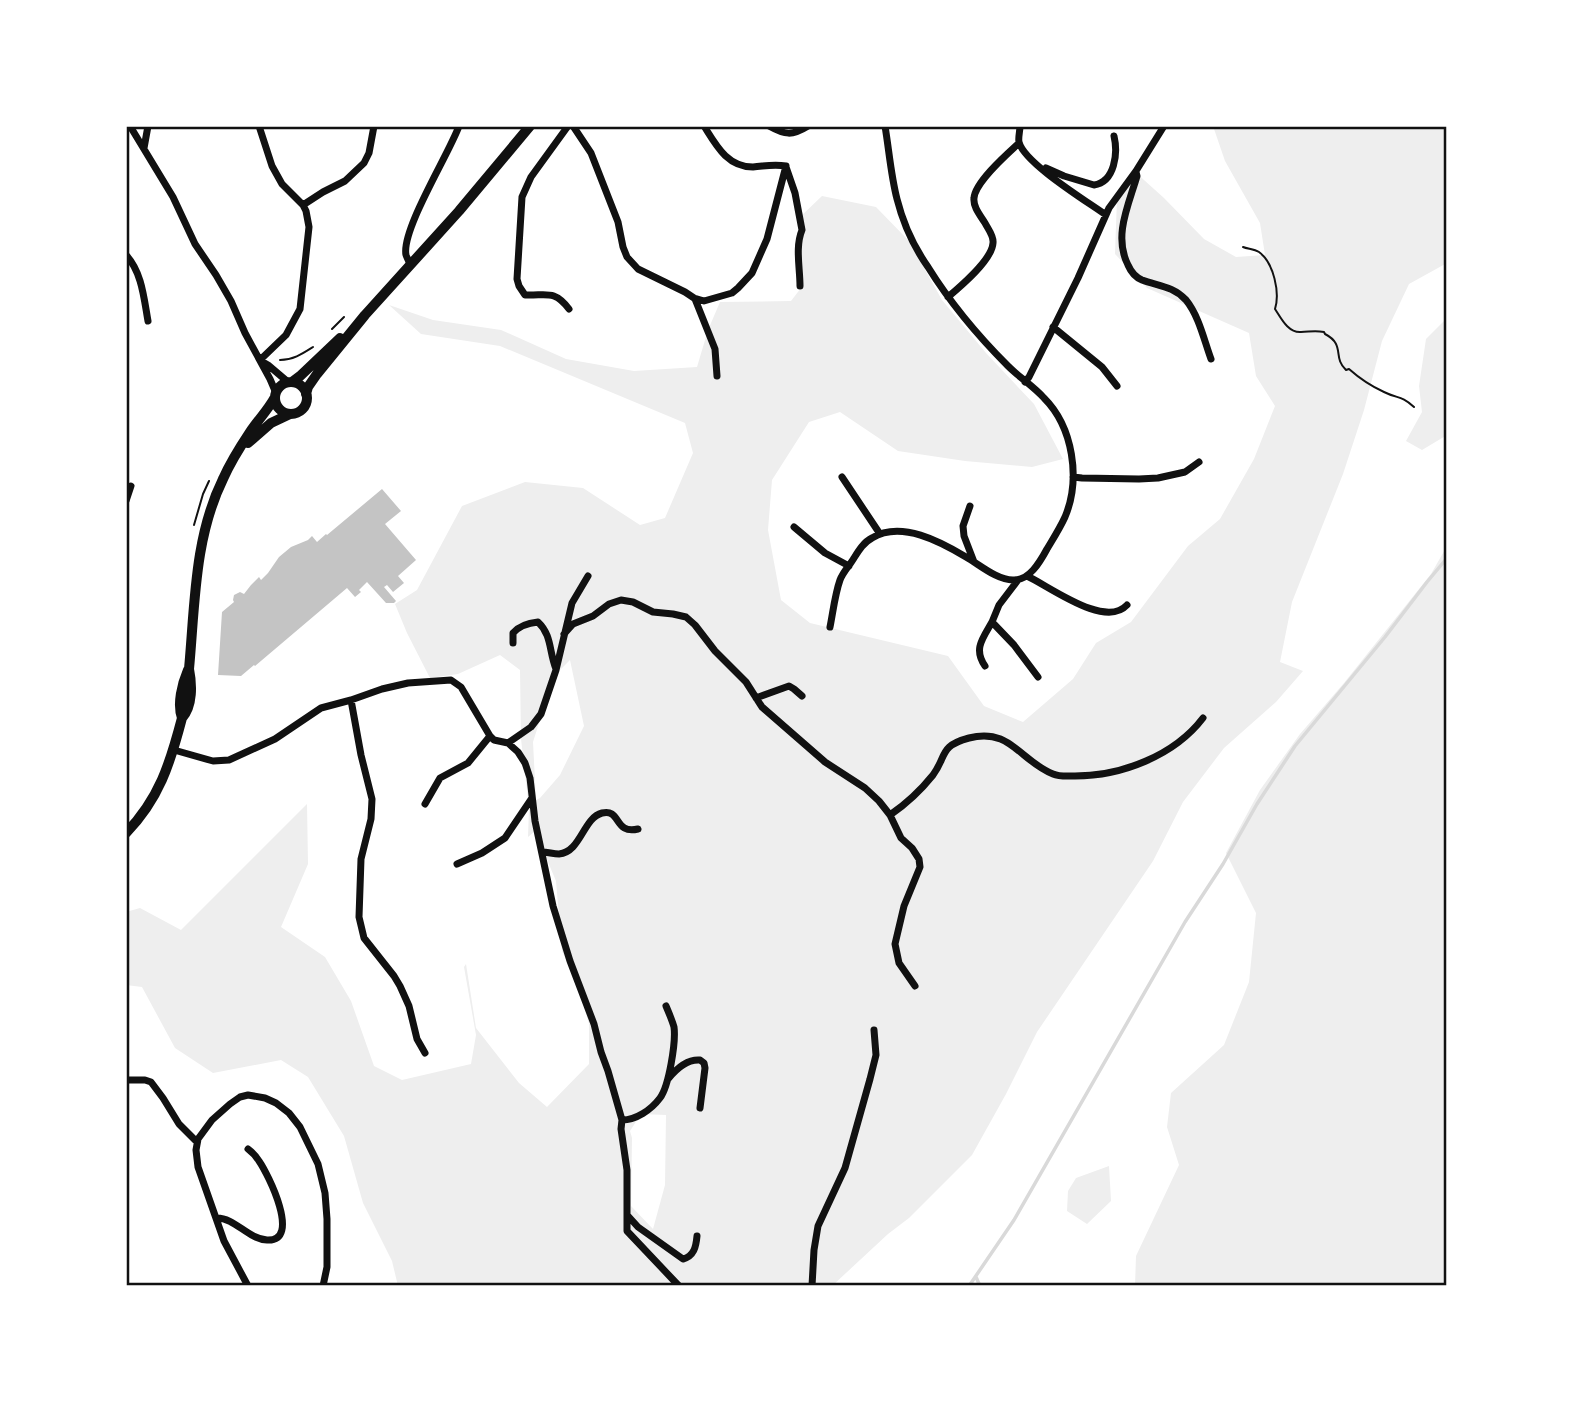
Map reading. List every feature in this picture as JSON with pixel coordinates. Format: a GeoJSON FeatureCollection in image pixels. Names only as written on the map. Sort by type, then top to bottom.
{"type":"FeatureCollection","features":[{"type":"Feature","properties":{"kind":"main road"},"geometry":{"type":"LineString","coordinates":[[306,394],[317,374],[363,317],[460,211],[530,126]]}},
{"type":"Feature","properties":{"kind":"main road"},"geometry":{"type":"LineString","coordinates":[[126,833],[138,821],[159,788],[174,750],[181,718],[179,710],[184,679],[189,669],[198,564],[206,521],[223,478],[280,386],[300,376],[363,317]]}},
{"type":"Feature","properties":{"kind":"main road"},"geometry":{"type":"LineString","coordinates":[[239,452],[271,423],[303,408],[307,400],[306,394],[301,386],[290,382]]}},
{"type":"Feature","properties":{"kind":"main road"},"geometry":{"type":"LineString","coordinates":[[276,396],[281,410],[290,414]]}},
{"type":"Feature","properties":{"kind":"street"},"geometry":{"type":"LineString","coordinates":[[130,126],[173,197],[195,244],[231,301],[276,396]]}},
{"type":"Feature","properties":{"kind":"street"},"geometry":{"type":"LineString","coordinates":[[144,148],[148,126]]}},
{"type":"Feature","properties":{"kind":"street"},"geometry":{"type":"LineString","coordinates":[[259,126],[272,166],[282,184],[303,205],[309,226],[300,309],[286,335],[260,360]]}},
{"type":"Feature","properties":{"kind":"street"},"geometry":{"type":"LineString","coordinates":[[303,205],[323,191],[345,181],[364,163],[369,153],[374,126]]}},
{"type":"Feature","properties":{"kind":"street"},"geometry":{"type":"LineString","coordinates":[[410,265],[406,244],[417,213],[459,126]]}},
{"type":"Feature","properties":{"kind":"street"},"geometry":{"type":"LineString","coordinates":[[569,309],[562,300],[551,294],[526,295],[517,279],[522,197],[531,177],[571,126],[578,130],[591,153],[618,222],[627,257],[638,269],[704,301],[732,293],[752,273],[767,239],[786,166]]}},
{"type":"Feature","properties":{"kind":"street"},"geometry":{"type":"LineString","coordinates":[[704,126],[732,162],[755,167],[773,164],[786,166]]}},
{"type":"Feature","properties":{"kind":"street"},"geometry":{"type":"LineString","coordinates":[[769,126],[779,132],[793,134],[808,126]]}},
{"type":"Feature","properties":{"kind":"street"},"geometry":{"type":"LineString","coordinates":[[885,126],[897,199],[909,233],[926,265],[967,323],[1010,369],[1052,407],[1070,443],[1073,477],[1065,517],[1042,558],[1027,576],[1018,580],[999,605],[981,641],[979,653],[985,666]]}},
{"type":"Feature","properties":{"kind":"street"},"geometry":{"type":"LineString","coordinates":[[1020,126],[1019,143],[1027,155],[1106,215]]}},
{"type":"Feature","properties":{"kind":"street"},"geometry":{"type":"LineString","coordinates":[[1025,382],[1078,278],[1106,215],[1164,126]]}},
{"type":"Feature","properties":{"kind":"street"},"geometry":{"type":"LineString","coordinates":[[1036,164],[1064,176],[1098,185],[1113,167],[1116,154],[1114,136]]}},
{"type":"Feature","properties":{"kind":"street"},"geometry":{"type":"LineString","coordinates":[[948,297],[973,275],[991,251],[993,237],[976,208],[974,195],[989,174],[1019,143]]}},
{"type":"Feature","properties":{"kind":"street"},"geometry":{"type":"LineString","coordinates":[[786,166],[795,193],[802,230],[797,249],[800,286]]}},
{"type":"Feature","properties":{"kind":"street"},"geometry":{"type":"LineString","coordinates":[[1136,172],[1122,229],[1121,246],[1126,262],[1139,279],[1166,286],[1186,301],[1198,320],[1211,359]]}},
{"type":"Feature","properties":{"kind":"street"},"geometry":{"type":"LineString","coordinates":[[126,255],[132,261],[141,286],[148,321]]}},
{"type":"Feature","properties":{"kind":"street"},"geometry":{"type":"LineString","coordinates":[[694,298],[715,349],[717,376]]}},
{"type":"Feature","properties":{"kind":"street"},"geometry":{"type":"LineString","coordinates":[[1052,327],[1102,367],[1117,386]]}},
{"type":"Feature","properties":{"kind":"street"},"geometry":{"type":"LineString","coordinates":[[260,360],[290,382]]}},
{"type":"Feature","properties":{"kind":"street"},"geometry":{"type":"LineString","coordinates":[[1073,477],[1158,478],[1185,472],[1199,462]]}},
{"type":"Feature","properties":{"kind":"street"},"geometry":{"type":"LineString","coordinates":[[842,477],[880,534]]}},
{"type":"Feature","properties":{"kind":"street"},"geometry":{"type":"LineString","coordinates":[[126,501],[131,486]]}},
{"type":"Feature","properties":{"kind":"street"},"geometry":{"type":"LineString","coordinates":[[970,506],[963,526],[974,562]]}},
{"type":"Feature","properties":{"kind":"street"},"geometry":{"type":"LineString","coordinates":[[794,527],[825,553],[849,566]]}},
{"type":"Feature","properties":{"kind":"street"},"geometry":{"type":"LineString","coordinates":[[830,627],[840,580],[862,546],[880,534],[893,531],[912,532],[949,548],[1003,578],[1018,580]]}},
{"type":"Feature","properties":{"kind":"street"},"geometry":{"type":"LineString","coordinates":[[508,743],[531,727],[541,714],[556,670],[572,603],[588,576]]}},
{"type":"Feature","properties":{"kind":"street"},"geometry":{"type":"LineString","coordinates":[[1027,576],[1070,601],[1095,610],[1123,610],[1127,605]]}},
{"type":"Feature","properties":{"kind":"street"},"geometry":{"type":"LineString","coordinates":[[564,634],[573,624],[621,600],[633,602],[653,612],[682,616],[695,625],[715,651],[734,669],[762,707],[825,762],[865,788],[879,801],[890,815],[901,838],[919,859],[920,867],[904,906],[895,944],[899,962],[915,986]]}},
{"type":"Feature","properties":{"kind":"street"},"geometry":{"type":"LineString","coordinates":[[513,643],[513,633],[517,629],[538,622],[548,635],[556,670]]}},
{"type":"Feature","properties":{"kind":"street"},"geometry":{"type":"LineString","coordinates":[[992,622],[1014,645],[1038,677]]}},
{"type":"Feature","properties":{"kind":"street"},"geometry":{"type":"LineString","coordinates":[[174,750],[213,761],[229,760],[275,739],[321,708],[382,688],[451,680],[461,687],[490,736],[494,740],[508,743],[525,763],[553,905],[570,961],[594,1024],[622,1120],[627,1170],[627,1231],[679,1286]]}},
{"type":"Feature","properties":{"kind":"street"},"geometry":{"type":"LineString","coordinates":[[756,698],[789,686],[802,696]]}},
{"type":"Feature","properties":{"kind":"street"},"geometry":{"type":"LineString","coordinates":[[351,700],[372,799],[371,819],[361,859],[359,916],[364,938],[400,986],[409,1006],[417,1039],[425,1053]]}},
{"type":"Feature","properties":{"kind":"street"},"geometry":{"type":"LineString","coordinates":[[890,815],[905,805],[935,773],[948,748],[970,738],[999,737],[1042,769],[1058,776],[1093,776],[1134,766],[1165,751],[1192,733],[1203,718]]}},
{"type":"Feature","properties":{"kind":"street"},"geometry":{"type":"LineString","coordinates":[[425,804],[440,778],[468,763],[490,736]]}},
{"type":"Feature","properties":{"kind":"street"},"geometry":{"type":"LineString","coordinates":[[457,864],[482,853],[505,838],[532,798]]}},
{"type":"Feature","properties":{"kind":"street"},"geometry":{"type":"LineString","coordinates":[[542,852],[556,855],[567,852],[601,813],[611,813],[624,829],[638,829]]}},
{"type":"Feature","properties":{"kind":"street"},"geometry":{"type":"LineString","coordinates":[[622,1120],[639,1116],[663,1093],[674,1045],[674,1030],[666,1006]]}},
{"type":"Feature","properties":{"kind":"street"},"geometry":{"type":"LineString","coordinates":[[812,1286],[818,1226],[845,1168],[876,1055],[874,1030]]}},
{"type":"Feature","properties":{"kind":"street"},"geometry":{"type":"LineString","coordinates":[[664,1086],[675,1071],[689,1061],[700,1060],[705,1068],[700,1108]]}},
{"type":"Feature","properties":{"kind":"street"},"geometry":{"type":"LineString","coordinates":[[126,1080],[151,1082],[179,1124],[197,1142]]}},
{"type":"Feature","properties":{"kind":"street"},"geometry":{"type":"LineString","coordinates":[[248,1286],[224,1241],[198,1167],[196,1150],[198,1139],[212,1121],[230,1104],[248,1095],[265,1098],[289,1113],[300,1127],[318,1164],[325,1193],[328,1248],[324,1286]]}},
{"type":"Feature","properties":{"kind":"street"},"geometry":{"type":"LineString","coordinates":[[217,1218],[265,1240],[275,1240],[282,1231],[280,1211],[270,1178],[258,1158],[248,1149]]}},
{"type":"Feature","properties":{"kind":"street"},"geometry":{"type":"LineString","coordinates":[[628,1216],[638,1227],[683,1259],[688,1258],[694,1251],[697,1236]]}},
{"type":"Feature","properties":{"kind":"path"},"geometry":{"type":"LineString","coordinates":[[1243,247],[1257,251],[1266,259],[1278,300],[1275,310],[1286,325],[1303,333],[1308,330],[1324,332],[1334,339],[1340,365],[1383,392],[1404,398],[1414,407]]}},
{"type":"Feature","properties":{"kind":"shaded area"},"geometry":{"type":"Polygon","coordinates":[[[1213,126],[1447,126],[1447,263],[1409,284],[1382,341],[1364,410],[1343,474],[1292,602],[1280,662],[1303,671],[1276,702],[1224,748],[1183,802],[1153,861],[1037,1032],[972,1155],[909,1218],[832,1286],[398,1286],[392,1261],[363,1203],[344,1136],[308,1077],[281,1060],[213,1073],[175,1048],[142,987],[126,985],[126,912],[140,908],[181,930],[307,804],[308,864],[281,927],[325,957],[351,1001],[374,1066],[402,1080],[471,1064],[476,1035],[464,967],[466,964],[476,1028],[519,1083],[547,1107],[589,1064],[589,1024],[578,986],[562,951],[556,881],[535,831],[528,837],[529,808],[521,739],[520,670],[500,655],[458,674],[430,678],[395,604],[417,590],[462,506],[525,482],[583,488],[640,525],[665,518],[693,453],[685,423],[500,346],[421,334],[389,305],[433,320],[501,330],[566,359],[634,371],[697,367],[720,302],[791,301],[801,288],[799,218],[822,196],[876,207],[909,241],[942,300],[986,353],[1034,404],[1063,459],[1032,467],[965,461],[898,451],[840,412],[809,422],[772,480],[768,530],[781,600],[810,623],[948,656],[984,706],[1023,722],[1073,679],[1096,643],[1131,622],[1188,546],[1220,519],[1254,459],[1275,406],[1256,376],[1249,333],[1147,288],[1115,254],[1117,198],[1134,171],[1204,239],[1236,257],[1265,255],[1260,223],[1225,161],[1213,126]],[[570,660],[554,676],[533,742],[536,800],[560,775],[584,726],[570,660]],[[641,1114],[630,1131],[631,1206],[653,1229],[665,1185],[666,1115],[641,1114]]]}},
{"type":"Feature","properties":{"kind":"shaded area"},"geometry":{"type":"Polygon","coordinates":[[[1447,318],[1447,435],[1422,450],[1406,441],[1422,412],[1419,386],[1426,339],[1447,318]]]}},
{"type":"Feature","properties":{"kind":"shaded area"},"geometry":{"type":"Polygon","coordinates":[[[1447,546],[1447,1286],[1135,1286],[1136,1256],[1179,1165],[1167,1127],[1171,1093],[1224,1045],[1249,982],[1256,913],[1226,853],[1260,790],[1300,734],[1431,574],[1447,546]]]}},
{"type":"Feature","properties":{"kind":"shaded area"},"geometry":{"type":"Polygon","coordinates":[[[1109,1166],[1111,1201],[1087,1224],[1067,1211],[1068,1191],[1076,1178],[1109,1166]]]}},
{"type":"Feature","properties":{"kind":"building"},"geometry":{"type":"Polygon","coordinates":[[[382,489],[401,511],[385,524],[416,560],[398,576],[404,583],[393,592],[387,585],[384,587],[396,601],[386,603],[367,582],[355,597],[347,588],[241,676],[218,675],[222,612],[234,602],[234,595],[240,592],[244,594],[259,577],[261,580],[279,557],[291,547],[312,536],[317,542],[382,489]]]}},
{"type":"Feature","properties":{"kind":"waterway"},"geometry":{"type":"LineString","coordinates":[[969,1286],[1014,1220],[1185,922],[1295,746],[1447,558]]}},
{"type":"Feature","properties":{"kind":"waterway"},"geometry":{"type":"LineString","coordinates":[[976,1277],[980,1286]]}}]}
